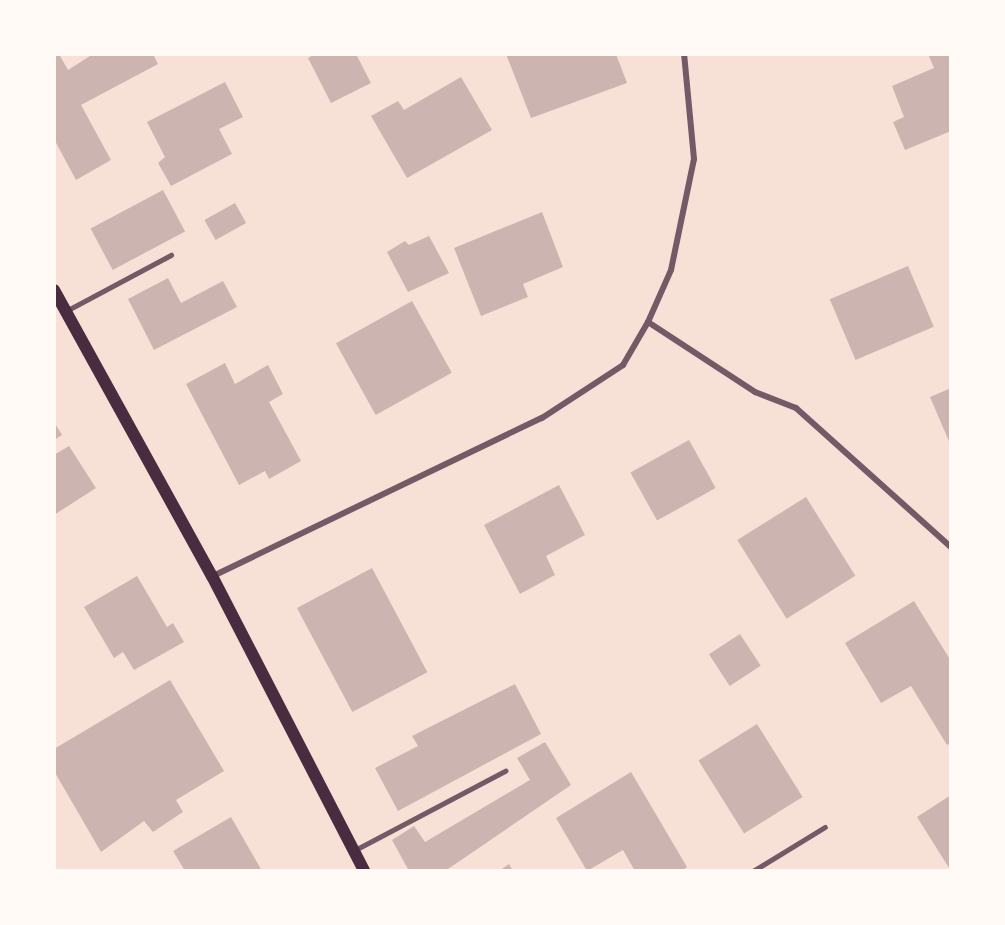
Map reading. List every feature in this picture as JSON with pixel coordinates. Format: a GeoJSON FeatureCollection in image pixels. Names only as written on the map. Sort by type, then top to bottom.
{"type":"FeatureCollection","features":[{"type":"Feature","properties":{"kind":"main road"},"geometry":{"type":"LineString","coordinates":[[54,290],[212,576],[364,871]]}},
{"type":"Feature","properties":{"kind":"street"},"geometry":{"type":"LineString","coordinates":[[212,576],[542,418],[623,365],[648,322],[671,270],[694,159],[684,54]]}},
{"type":"Feature","properties":{"kind":"street"},"geometry":{"type":"LineString","coordinates":[[648,322],[755,392],[796,408],[951,547]]}},
{"type":"Feature","properties":{"kind":"lane"},"geometry":{"type":"LineString","coordinates":[[66,311],[171,255]]}},
{"type":"Feature","properties":{"kind":"lane"},"geometry":{"type":"LineString","coordinates":[[353,851],[505,771]]}},
{"type":"Feature","properties":{"kind":"lane"},"geometry":{"type":"LineString","coordinates":[[753,871],[825,827]]}},
{"type":"Feature","properties":{"kind":"building"},"geometry":{"type":"Polygon","coordinates":[[[54,54],[59,54],[68,70],[93,54],[153,54],[158,64],[81,105],[111,160],[76,180],[54,139],[54,54]]]}},
{"type":"Feature","properties":{"kind":"building"},"geometry":{"type":"Polygon","coordinates":[[[315,54],[356,54],[371,83],[331,103],[308,58],[315,54]]]}},
{"type":"Feature","properties":{"kind":"building"},"geometry":{"type":"Polygon","coordinates":[[[506,54],[616,54],[627,83],[531,118],[506,54]]]}},
{"type":"Feature","properties":{"kind":"building"},"geometry":{"type":"Polygon","coordinates":[[[928,54],[951,54],[951,131],[905,150],[893,122],[904,117],[892,86],[934,68],[928,54]]]}},
{"type":"Feature","properties":{"kind":"building"},"geometry":{"type":"Polygon","coordinates":[[[461,77],[492,130],[407,178],[371,116],[398,101],[404,110],[461,77]]]}},
{"type":"Feature","properties":{"kind":"building"},"geometry":{"type":"Polygon","coordinates":[[[225,82],[243,117],[219,129],[232,154],[171,186],[158,163],[165,157],[147,122],[225,82]]]}},
{"type":"Feature","properties":{"kind":"building"},"geometry":{"type":"Polygon","coordinates":[[[163,190],[185,231],[113,270],[91,228],[163,190]]]}},
{"type":"Feature","properties":{"kind":"building"},"geometry":{"type":"Polygon","coordinates":[[[235,203],[246,223],[216,240],[204,220],[235,203]]]}},
{"type":"Feature","properties":{"kind":"building"},"geometry":{"type":"Polygon","coordinates":[[[542,212],[563,267],[523,284],[528,297],[481,316],[454,248],[542,212]]]}},
{"type":"Feature","properties":{"kind":"building"},"geometry":{"type":"Polygon","coordinates":[[[429,236],[449,273],[408,292],[387,252],[405,241],[409,245],[429,236]]]}},
{"type":"Feature","properties":{"kind":"building"},"geometry":{"type":"Polygon","coordinates":[[[908,266],[934,327],[856,360],[830,299],[908,266]]]}},
{"type":"Feature","properties":{"kind":"building"},"geometry":{"type":"Polygon","coordinates":[[[168,278],[181,303],[223,281],[237,307],[154,350],[128,299],[168,278]]]}},
{"type":"Feature","properties":{"kind":"building"},"geometry":{"type":"Polygon","coordinates":[[[412,301],[452,373],[376,415],[336,343],[412,301]]]}},
{"type":"Feature","properties":{"kind":"building"},"geometry":{"type":"Polygon","coordinates":[[[225,363],[235,384],[268,365],[283,394],[269,402],[301,461],[269,479],[265,471],[239,485],[186,384],[225,363]]]}},
{"type":"Feature","properties":{"kind":"building"},"geometry":{"type":"Polygon","coordinates":[[[951,388],[951,446],[930,397],[951,388]]]}},
{"type":"Feature","properties":{"kind":"building"},"geometry":{"type":"Polygon","coordinates":[[[54,422],[62,435],[54,440],[54,422]]]}},
{"type":"Feature","properties":{"kind":"building"},"geometry":{"type":"Polygon","coordinates":[[[689,440],[716,488],[657,521],[630,472],[689,440]]]}},
{"type":"Feature","properties":{"kind":"building"},"geometry":{"type":"Polygon","coordinates":[[[69,446],[96,488],[54,515],[54,455],[69,446]]]}},
{"type":"Feature","properties":{"kind":"building"},"geometry":{"type":"Polygon","coordinates":[[[559,485],[585,535],[546,556],[555,575],[520,594],[484,525],[559,485]]]}},
{"type":"Feature","properties":{"kind":"building"},"geometry":{"type":"Polygon","coordinates":[[[806,497],[855,576],[787,619],[737,540],[806,497]]]}},
{"type":"Feature","properties":{"kind":"building"},"geometry":{"type":"Polygon","coordinates":[[[372,568],[427,672],[352,712],[297,608],[372,568]]]}},
{"type":"Feature","properties":{"kind":"building"},"geometry":{"type":"Polygon","coordinates":[[[137,576],[167,627],[173,623],[184,642],[134,670],[123,652],[114,658],[84,607],[137,576]]]}},
{"type":"Feature","properties":{"kind":"building"},"geometry":{"type":"Polygon","coordinates":[[[914,601],[951,661],[951,743],[947,745],[911,686],[881,703],[845,643],[914,601]]]}},
{"type":"Feature","properties":{"kind":"building"},"geometry":{"type":"Polygon","coordinates":[[[740,634],[761,666],[730,686],[709,654],[740,634]]]}},
{"type":"Feature","properties":{"kind":"building"},"geometry":{"type":"Polygon","coordinates":[[[170,680],[224,771],[176,800],[183,812],[153,832],[144,821],[101,852],[54,771],[54,749],[170,680]]]}},
{"type":"Feature","properties":{"kind":"building"},"geometry":{"type":"Polygon","coordinates":[[[515,684],[541,734],[398,811],[375,768],[418,746],[412,736],[515,684]]]}},
{"type":"Feature","properties":{"kind":"building"},"geometry":{"type":"Polygon","coordinates":[[[757,724],[803,797],[744,833],[698,761],[757,724]]]}},
{"type":"Feature","properties":{"kind":"building"},"geometry":{"type":"Polygon","coordinates":[[[545,742],[571,785],[445,871],[409,871],[392,840],[414,826],[425,842],[530,780],[517,758],[545,742]]]}},
{"type":"Feature","properties":{"kind":"building"},"geometry":{"type":"Polygon","coordinates":[[[631,772],[687,867],[681,871],[635,871],[623,850],[587,871],[556,818],[631,772]]]}},
{"type":"Feature","properties":{"kind":"building"},"geometry":{"type":"Polygon","coordinates":[[[951,795],[951,871],[917,817],[951,795]]]}},
{"type":"Feature","properties":{"kind":"building"},"geometry":{"type":"Polygon","coordinates":[[[231,817],[262,871],[185,871],[173,851],[231,817]]]}},
{"type":"Feature","properties":{"kind":"building"},"geometry":{"type":"Polygon","coordinates":[[[509,864],[513,871],[499,871],[509,864]]]}}]}
